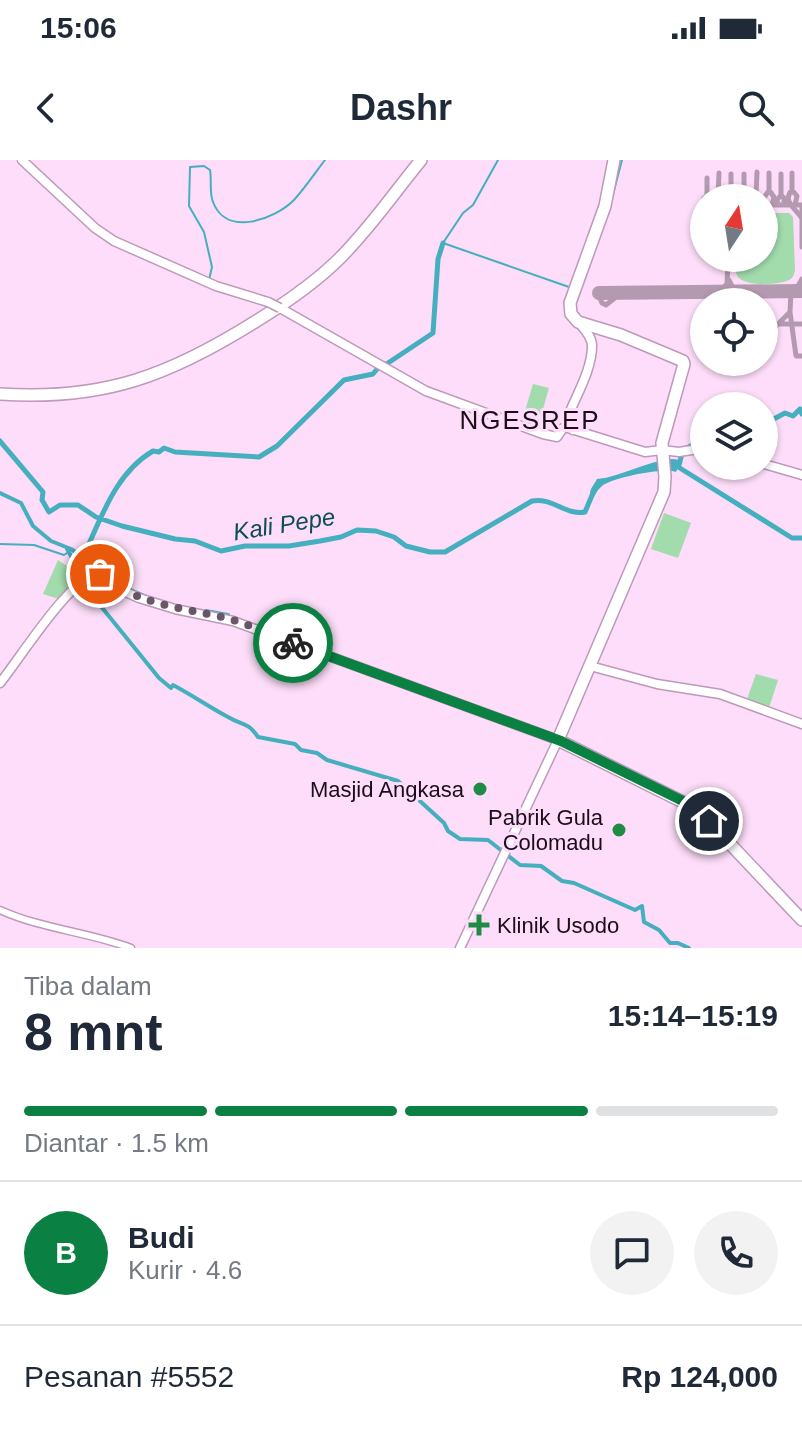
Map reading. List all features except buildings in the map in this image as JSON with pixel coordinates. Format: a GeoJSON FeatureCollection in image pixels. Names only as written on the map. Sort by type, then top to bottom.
{"type":"FeatureCollection","features":[{"type":"Feature","properties":{"kind":"highway"},"geometry":{"type":"LineString","coordinates":[[0,391],[62,388],[111,381],[151,370],[213,342],[303,283],[326,264],[366,222],[413,160]]}},
{"type":"Feature","properties":{"kind":"highway"},"geometry":{"type":"LineString","coordinates":[[0,391],[63,394],[117,386],[161,373],[208,351],[286,302],[323,274],[362,235],[421,160]]}},
{"type":"Feature","properties":{"kind":"highway"},"geometry":{"type":"LineString","coordinates":[[614,160],[605,206],[575,288],[570,311],[578,322],[621,335],[681,363],[664,434],[664,492],[558,740],[697,809],[802,920]]}},
{"type":"Feature","properties":{"kind":"main road"},"geometry":{"type":"LineString","coordinates":[[22,160],[106,237],[226,290],[263,300],[433,394],[556,437],[563,428],[642,451],[690,450]]}},
{"type":"Feature","properties":{"kind":"main road"},"geometry":{"type":"LineString","coordinates":[[573,430],[568,420],[569,414],[590,355],[590,339],[578,322]]}},
{"type":"Feature","properties":{"kind":"main road"},"geometry":{"type":"LineString","coordinates":[[778,468],[802,475]]}},
{"type":"Feature","properties":{"kind":"main road"},"geometry":{"type":"LineString","coordinates":[[0,683],[49,618],[84,579],[99,573],[121,590],[145,600],[233,621],[558,740],[460,948]]}},
{"type":"Feature","properties":{"kind":"main road"},"geometry":{"type":"LineString","coordinates":[[590,666],[657,684],[720,694],[802,724]]}},
{"type":"Feature","properties":{"kind":"street"},"geometry":{"type":"LineString","coordinates":[[563,428],[569,414]]}},
{"type":"Feature","properties":{"kind":"street"},"geometry":{"type":"LineString","coordinates":[[0,910],[25,921],[131,948]]}},
{"type":"Feature","properties":{"kind":"green space"},"geometry":{"type":"Polygon","coordinates":[[[778,213],[789,213],[793,217],[795,271],[791,279],[762,284],[739,278],[736,272],[778,272],[778,213]]]}},
{"type":"Feature","properties":{"kind":"green space"},"geometry":{"type":"Polygon","coordinates":[[[533,384],[549,388],[541,416],[525,411],[533,384]]]}},
{"type":"Feature","properties":{"kind":"green space"},"geometry":{"type":"Polygon","coordinates":[[[664,513],[691,523],[678,558],[651,549],[664,513]]]}},
{"type":"Feature","properties":{"kind":"green space"},"geometry":{"type":"Polygon","coordinates":[[[58,560],[83,577],[62,600],[43,594],[58,560]]]}},
{"type":"Feature","properties":{"kind":"green space"},"geometry":{"type":"Polygon","coordinates":[[[756,674],[778,680],[768,711],[746,702],[756,674]]]}},
{"type":"Feature","properties":{"kind":"water"},"geometry":{"type":"Polygon","coordinates":[[[672,459],[681,460],[676,472],[650,472],[607,483],[591,502],[591,490],[597,479],[672,459]]]}},
{"type":"Feature","properties":{"kind":"waterway"},"geometry":{"type":"LineString","coordinates":[[209,280],[212,267],[204,232],[189,206],[190,167],[204,166],[210,170],[212,198],[219,213],[228,219],[251,222],[275,214],[294,200],[325,160]]}},
{"type":"Feature","properties":{"kind":"waterway"},"geometry":{"type":"LineString","coordinates":[[498,160],[473,205],[463,213],[443,243],[569,287]]}},
{"type":"Feature","properties":{"kind":"waterway"},"geometry":{"type":"LineString","coordinates":[[612,198],[622,160]]}},
{"type":"Feature","properties":{"kind":"waterway"},"geometry":{"type":"LineString","coordinates":[[83,557],[119,484],[140,460],[153,451],[159,452],[164,448],[175,452],[259,457],[277,446],[344,380],[373,374],[382,363],[385,365],[433,333],[438,259],[443,243]]}},
{"type":"Feature","properties":{"kind":"waterway"},"geometry":{"type":"LineString","coordinates":[[778,417],[785,413],[793,416],[800,409],[802,414]]}},
{"type":"Feature","properties":{"kind":"waterway","name":"Kali Pepe"},"geometry":{"type":"LineString","coordinates":[[0,441],[43,492],[42,500],[49,512],[60,505],[78,505],[96,517],[122,526],[195,541],[221,551],[245,546],[289,546],[341,537],[357,530],[376,531],[394,537],[406,546],[445,552],[532,501],[539,500],[578,513],[585,512],[593,493]]}},
{"type":"Feature","properties":{"kind":"waterway"},"geometry":{"type":"LineString","coordinates":[[679,465],[683,450],[690,446]]}},
{"type":"Feature","properties":{"kind":"waterway","name":"Kali Pepe"},"geometry":{"type":"LineString","coordinates":[[675,465],[792,538],[802,538]]}},
{"type":"Feature","properties":{"kind":"waterway"},"geometry":{"type":"LineString","coordinates":[[0,493],[21,503],[33,526],[51,541],[71,549],[126,588],[147,597]]}},
{"type":"Feature","properties":{"kind":"waterway"},"geometry":{"type":"LineString","coordinates":[[0,544],[34,545],[64,555],[67,553]]}},
{"type":"Feature","properties":{"kind":"waterway"},"geometry":{"type":"LineString","coordinates":[[67,549],[95,599],[159,678],[171,688],[173,685],[248,726],[258,737],[295,744],[301,750],[317,753],[327,760],[398,781],[460,839],[488,840],[520,865],[541,866],[562,881],[574,883],[635,910],[642,906],[644,922],[659,930],[670,943],[689,948]]}},
{"type":"Feature","properties":{"kind":"waterway"},"geometry":{"type":"LineString","coordinates":[[206,611],[228,615]]}},
{"type":"Feature","properties":{"kind":"taxiway"},"geometry":{"type":"LineString","coordinates":[[756,184],[757,172]]}},
{"type":"Feature","properties":{"kind":"taxiway"},"geometry":{"type":"LineString","coordinates":[[719,173],[719,184]]}},
{"type":"Feature","properties":{"kind":"taxiway"},"geometry":{"type":"LineString","coordinates":[[769,173],[769,184]]}},
{"type":"Feature","properties":{"kind":"taxiway"},"geometry":{"type":"LineString","coordinates":[[792,173],[792,190]]}},
{"type":"Feature","properties":{"kind":"taxiway"},"geometry":{"type":"LineString","coordinates":[[731,174],[731,184]]}},
{"type":"Feature","properties":{"kind":"taxiway"},"geometry":{"type":"LineString","coordinates":[[744,174],[744,184]]}},
{"type":"Feature","properties":{"kind":"taxiway"},"geometry":{"type":"LineString","coordinates":[[781,174],[781,195]]}},
{"type":"Feature","properties":{"kind":"taxiway"},"geometry":{"type":"LineString","coordinates":[[707,178],[707,184]]}},
{"type":"Feature","properties":{"kind":"taxiway"},"geometry":{"type":"LineString","coordinates":[[795,205],[797,196],[792,190],[788,198],[801,217]]}},
{"type":"Feature","properties":{"kind":"taxiway"},"geometry":{"type":"LineString","coordinates":[[778,199],[781,195],[784,204]]}},
{"type":"Feature","properties":{"kind":"taxiway"},"geometry":{"type":"LineString","coordinates":[[778,205],[802,205]]}},
{"type":"Feature","properties":{"kind":"taxiway"},"geometry":{"type":"LineString","coordinates":[[802,208],[802,247]]}},
{"type":"Feature","properties":{"kind":"taxiway"},"geometry":{"type":"LineString","coordinates":[[723,288],[727,284],[727,272]]}},
{"type":"Feature","properties":{"kind":"taxiway"},"geometry":{"type":"LineString","coordinates":[[787,291],[798,286],[802,279]]}},
{"type":"Feature","properties":{"kind":"taxiway"},"geometry":{"type":"LineString","coordinates":[[729,280],[733,288]]}},
{"type":"Feature","properties":{"kind":"taxiway"},"geometry":{"type":"LineString","coordinates":[[616,293],[608,289],[603,291],[600,298],[602,303],[606,305],[621,293]]}},
{"type":"Feature","properties":{"kind":"taxiway"},"geometry":{"type":"LineString","coordinates":[[779,323],[790,312],[791,291]]}},
{"type":"Feature","properties":{"kind":"taxiway"},"geometry":{"type":"LineString","coordinates":[[790,312],[796,356],[802,356]]}},
{"type":"Feature","properties":{"kind":"taxiway"},"geometry":{"type":"LineString","coordinates":[[778,324],[802,324]]}},
{"type":"Feature","properties":{"kind":"runway"},"geometry":{"type":"LineString","coordinates":[[599,293],[802,291]]}},
{"type":"Feature","properties":{"kind":"way so far"},"geometry":{"type":"LineString","coordinates":[[100,574],[121,590],[145,600],[175,609],[223,617],[293,643]]}},
{"type":"Feature","properties":{"kind":"place","name":"Masjid Angkasa"},"geometry":{"type":"Point","coordinates":[480,789]}},
{"type":"Feature","properties":{"kind":"place","name":"Pabrik Gula Colomadu"},"geometry":{"type":"Point","coordinates":[619,830]}},
{"type":"Feature","properties":{"kind":"place","name":"Klinik Usodo"},"geometry":{"type":"Point","coordinates":[479,925]}},
{"type":"Feature","properties":{"kind":"district","name":"NGESREP"},"geometry":{"type":"Point","coordinates":[530,420]}},
{"type":"Feature","properties":{"kind":"route"},"geometry":{"type":"LineString","coordinates":[[293,643],[561,741],[695,807],[709,821]]}}]}
